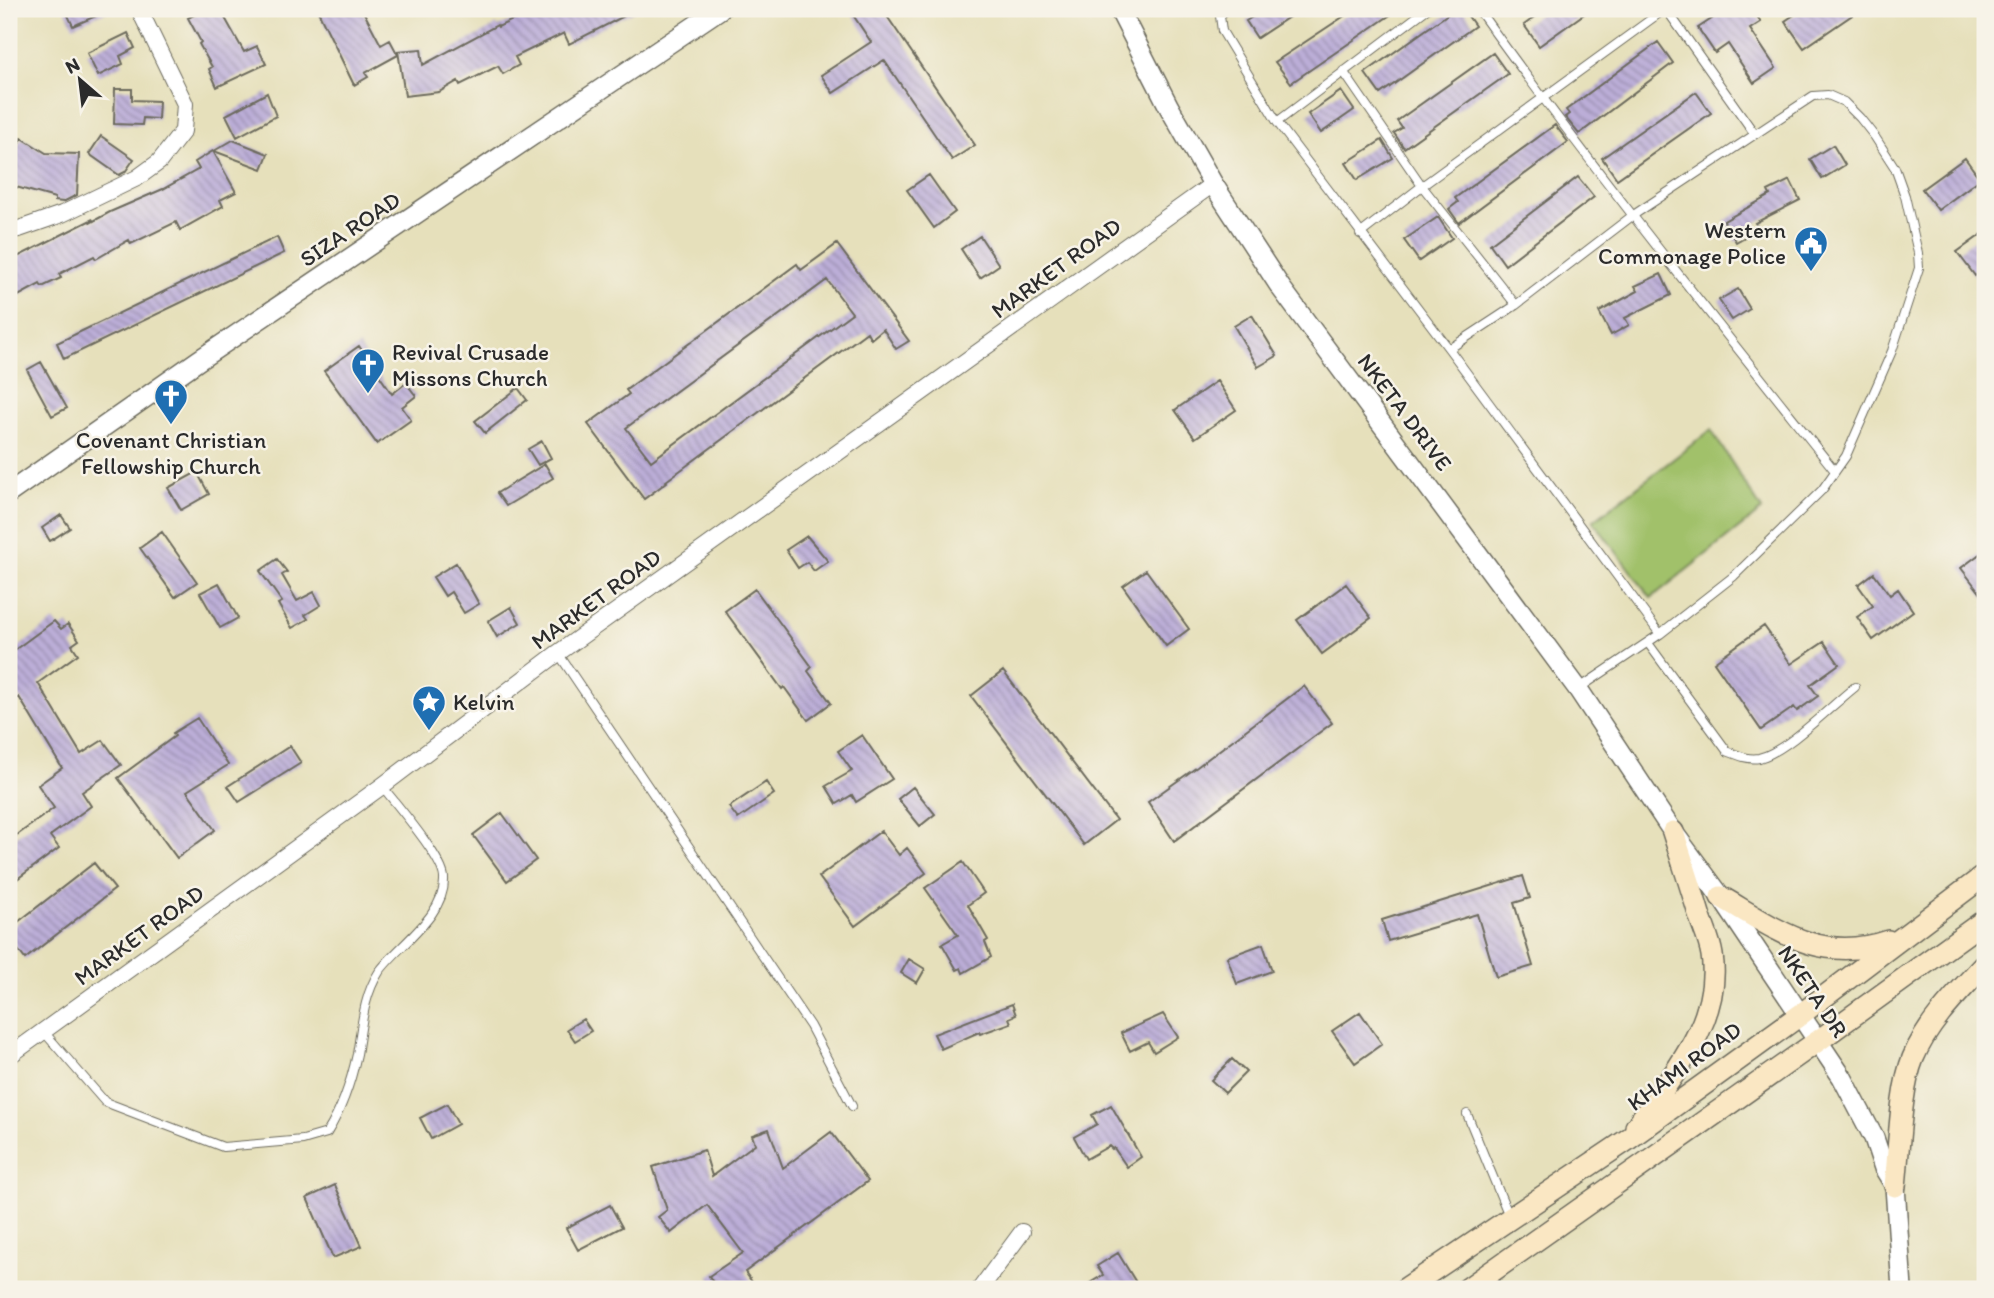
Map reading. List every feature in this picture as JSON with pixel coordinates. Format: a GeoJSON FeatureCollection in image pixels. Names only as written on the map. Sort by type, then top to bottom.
{"type":"FeatureCollection","features":[{"type":"Feature","properties":{"kind":"main road"},"geometry":{"type":"LineString","coordinates":[[1627,1140],[1691,1048],[1701,1029],[1710,1001],[1712,954],[1673,832]]}},
{"type":"Feature","properties":{"kind":"main road","name":"KHAMI ROAD"},"geometry":{"type":"LineString","coordinates":[[1405,1289],[1627,1140],[1800,1015],[1985,875]]}},
{"type":"Feature","properties":{"kind":"main road"},"geometry":{"type":"LineString","coordinates":[[1721,897],[1783,933],[1807,943],[1836,950],[1859,949],[1901,937]]}},
{"type":"Feature","properties":{"kind":"main road"},"geometry":{"type":"LineString","coordinates":[[1467,1289],[1985,920]]}},
{"type":"Feature","properties":{"kind":"main road"},"geometry":{"type":"LineString","coordinates":[[1895,1186],[1912,1059],[1927,1031],[1985,964]]}},
{"type":"Feature","properties":{"kind":"street"},"geometry":{"type":"LineString","coordinates":[[9,230],[62,214],[137,178],[159,162],[183,131],[185,104],[139,9]]}},
{"type":"Feature","properties":{"kind":"street","name":"SIZA ROAD"},"geometry":{"type":"LineString","coordinates":[[9,493],[222,345],[720,9]]}},
{"type":"Feature","properties":{"kind":"street","name":"NKETA DRIVE"},"geometry":{"type":"LineString","coordinates":[[1119,9],[1169,107],[1213,184],[1281,288],[1578,688],[1673,832]]}},
{"type":"Feature","properties":{"kind":"street","name":"MARKET ROAD"},"geometry":{"type":"LineString","coordinates":[[9,1056],[382,786],[558,653],[1213,184]]}},
{"type":"Feature","properties":{"kind":"street","name":"NKETA DR"},"geometry":{"type":"LineString","coordinates":[[1673,832],[1721,897],[1842,1077],[1874,1138],[1884,1168],[1895,1186]]}},
{"type":"Feature","properties":{"kind":"street"},"geometry":{"type":"LineString","coordinates":[[1895,1186],[1902,1289]]}},
{"type":"Feature","properties":{"kind":"street"},"geometry":{"type":"LineString","coordinates":[[980,1289],[1022,1232]]}},
{"type":"Feature","properties":{"kind":"lane"},"geometry":{"type":"LineString","coordinates":[[1226,9],[1220,16],[1222,31],[1277,122],[1660,634]]}},
{"type":"Feature","properties":{"kind":"lane"},"geometry":{"type":"LineString","coordinates":[[1277,122],[1427,9]]}},
{"type":"Feature","properties":{"kind":"lane"},"geometry":{"type":"LineString","coordinates":[[1478,9],[1632,216],[1835,471]]}},
{"type":"Feature","properties":{"kind":"lane"},"geometry":{"type":"LineString","coordinates":[[1360,234],[1665,9],[1754,133]]}},
{"type":"Feature","properties":{"kind":"lane"},"geometry":{"type":"LineString","coordinates":[[1343,71],[1422,186],[1516,305]]}},
{"type":"Feature","properties":{"kind":"lane"},"geometry":{"type":"LineString","coordinates":[[1449,349],[1516,305],[1632,216],[1813,96],[1828,95],[1844,102],[1875,137],[1895,167],[1905,197],[1919,268],[1892,351],[1846,456],[1822,490],[1734,576],[1660,634],[1578,688]]}},
{"type":"Feature","properties":{"kind":"lane"},"geometry":{"type":"LineString","coordinates":[[1647,643],[1727,751],[1741,756],[1757,759],[1777,751],[1855,687]]}},
{"type":"Feature","properties":{"kind":"lane"},"geometry":{"type":"LineString","coordinates":[[558,653],[810,1026],[852,1106]]}},
{"type":"Feature","properties":{"kind":"lane"},"geometry":{"type":"LineString","coordinates":[[44,1032],[105,1102],[223,1147],[303,1140],[327,1133],[340,1112],[353,1068],[367,996],[380,971],[415,936],[441,898],[444,877],[432,851],[382,786]]}},
{"type":"Feature","properties":{"kind":"lane"},"geometry":{"type":"LineString","coordinates":[[1467,1114],[1510,1219]]}},
{"type":"Feature","properties":{"kind":"green space"},"geometry":{"type":"Polygon","coordinates":[[[1711,430],[1762,510],[1651,598],[1593,521],[1711,430]]]}},
{"type":"Feature","properties":{"kind":"building"},"geometry":{"type":"Polygon","coordinates":[[[65,9],[112,9],[73,26],[65,9]]]}},
{"type":"Feature","properties":{"kind":"building"},"geometry":{"type":"Polygon","coordinates":[[[205,9],[220,9],[244,52],[257,46],[266,64],[217,87],[209,69],[212,67],[188,18],[205,9]]]}},
{"type":"Feature","properties":{"kind":"building"},"geometry":{"type":"Polygon","coordinates":[[[317,9],[362,9],[381,45],[390,40],[398,55],[365,73],[368,77],[354,85],[317,9]]]}},
{"type":"Feature","properties":{"kind":"building"},"geometry":{"type":"Polygon","coordinates":[[[535,9],[638,9],[569,44],[564,33],[515,57],[519,65],[503,74],[498,66],[460,85],[458,81],[439,92],[405,96],[398,51],[421,49],[423,65],[497,25],[498,27],[535,9]]]}},
{"type":"Feature","properties":{"kind":"building"},"geometry":{"type":"Polygon","coordinates":[[[849,9],[882,9],[975,145],[952,160],[884,60],[833,93],[821,75],[871,42],[849,9]]]}},
{"type":"Feature","properties":{"kind":"building"},"geometry":{"type":"Polygon","coordinates":[[[1265,9],[1301,9],[1257,38],[1246,21],[1265,9]]]}},
{"type":"Feature","properties":{"kind":"building"},"geometry":{"type":"Polygon","coordinates":[[[1355,9],[1399,9],[1291,83],[1275,62],[1355,9]]]}},
{"type":"Feature","properties":{"kind":"building"},"geometry":{"type":"Polygon","coordinates":[[[1455,9],[1463,9],[1475,26],[1380,94],[1365,73],[1455,9]]]}},
{"type":"Feature","properties":{"kind":"building"},"geometry":{"type":"Polygon","coordinates":[[[1546,9],[1591,9],[1539,46],[1524,25],[1546,9]]]}},
{"type":"Feature","properties":{"kind":"building"},"geometry":{"type":"Polygon","coordinates":[[[1727,9],[1752,9],[1761,22],[1750,29],[1776,68],[1754,83],[1728,44],[1715,53],[1698,28],[1727,9]]]}},
{"type":"Feature","properties":{"kind":"building"},"geometry":{"type":"Polygon","coordinates":[[[1803,9],[1861,9],[1804,48],[1785,21],[1803,9]]]}},
{"type":"Feature","properties":{"kind":"building"},"geometry":{"type":"Polygon","coordinates":[[[128,33],[135,48],[120,56],[123,64],[98,76],[87,53],[128,33]]]}},
{"type":"Feature","properties":{"kind":"building"},"geometry":{"type":"Polygon","coordinates":[[[1658,42],[1673,63],[1579,134],[1565,117],[1569,114],[1566,110],[1658,42]]]}},
{"type":"Feature","properties":{"kind":"building"},"geometry":{"type":"Polygon","coordinates":[[[1493,53],[1508,74],[1404,148],[1394,133],[1402,128],[1397,121],[1493,53]]]}},
{"type":"Feature","properties":{"kind":"building"},"geometry":{"type":"Polygon","coordinates":[[[115,89],[132,89],[132,100],[159,101],[158,119],[143,118],[142,125],[114,124],[115,89]]]}},
{"type":"Feature","properties":{"kind":"building"},"geometry":{"type":"Polygon","coordinates":[[[1341,91],[1354,110],[1321,133],[1308,114],[1341,91]]]}},
{"type":"Feature","properties":{"kind":"building"},"geometry":{"type":"Polygon","coordinates":[[[1696,92],[1711,113],[1617,179],[1602,158],[1696,92]]]}},
{"type":"Feature","properties":{"kind":"building"},"geometry":{"type":"Polygon","coordinates":[[[267,93],[276,116],[237,137],[226,115],[267,93]]]}},
{"type":"Feature","properties":{"kind":"building"},"geometry":{"type":"Polygon","coordinates":[[[1555,125],[1568,142],[1459,223],[1449,209],[1458,202],[1455,198],[1555,125]]]}},
{"type":"Feature","properties":{"kind":"building"},"geometry":{"type":"Polygon","coordinates":[[[101,136],[134,159],[125,172],[119,175],[89,154],[101,136]]]}},
{"type":"Feature","properties":{"kind":"building"},"geometry":{"type":"Polygon","coordinates":[[[22,138],[46,153],[79,154],[77,195],[63,202],[55,201],[55,198],[9,185],[9,158],[22,138]]]}},
{"type":"Feature","properties":{"kind":"building"},"geometry":{"type":"Polygon","coordinates":[[[233,140],[268,154],[262,169],[214,151],[233,140]]]}},
{"type":"Feature","properties":{"kind":"building"},"geometry":{"type":"Polygon","coordinates":[[[1382,140],[1393,158],[1357,180],[1346,163],[1382,140]]]}},
{"type":"Feature","properties":{"kind":"building"},"geometry":{"type":"Polygon","coordinates":[[[1833,145],[1845,165],[1822,179],[1810,159],[1833,145]]]}},
{"type":"Feature","properties":{"kind":"building"},"geometry":{"type":"Polygon","coordinates":[[[213,151],[236,192],[220,200],[223,206],[180,230],[176,222],[131,244],[129,240],[96,259],[94,256],[59,274],[61,278],[42,287],[40,284],[9,301],[9,261],[93,219],[90,223],[163,189],[199,169],[195,162],[213,151]]]}},
{"type":"Feature","properties":{"kind":"building"},"geometry":{"type":"Polygon","coordinates":[[[1965,158],[1980,179],[1938,210],[1922,189],[1965,158]]]}},
{"type":"Feature","properties":{"kind":"building"},"geometry":{"type":"Polygon","coordinates":[[[929,175],[955,212],[934,228],[907,190],[929,175]]]}},
{"type":"Feature","properties":{"kind":"building"},"geometry":{"type":"Polygon","coordinates":[[[1578,177],[1594,197],[1505,265],[1490,244],[1578,177]]]}},
{"type":"Feature","properties":{"kind":"building"},"geometry":{"type":"Polygon","coordinates":[[[1790,180],[1800,200],[1755,223],[1759,229],[1736,242],[1724,221],[1770,195],[1768,191],[1790,180]]]}},
{"type":"Feature","properties":{"kind":"building"},"geometry":{"type":"Polygon","coordinates":[[[1438,217],[1452,238],[1419,261],[1404,240],[1438,217]]]}},
{"type":"Feature","properties":{"kind":"building"},"geometry":{"type":"Polygon","coordinates":[[[1985,232],[1985,269],[1975,276],[1957,252],[1985,232]]]}},
{"type":"Feature","properties":{"kind":"building"},"geometry":{"type":"Polygon","coordinates":[[[980,236],[999,265],[980,278],[961,249],[980,236]]]}},
{"type":"Feature","properties":{"kind":"building"},"geometry":{"type":"Polygon","coordinates":[[[277,237],[284,253],[64,359],[57,343],[277,237]]]}},
{"type":"Feature","properties":{"kind":"building"},"geometry":{"type":"Polygon","coordinates":[[[837,244],[909,341],[896,349],[883,329],[871,339],[867,332],[644,499],[588,424],[629,394],[626,390],[797,264],[801,270],[837,244]],[[827,280],[626,428],[651,461],[852,313],[827,280]]]}},
{"type":"Feature","properties":{"kind":"building"},"geometry":{"type":"Polygon","coordinates":[[[1661,274],[1671,295],[1625,318],[1629,325],[1611,335],[1599,312],[1638,291],[1635,286],[1661,274]]]}},
{"type":"Feature","properties":{"kind":"building"},"geometry":{"type":"Polygon","coordinates":[[[1738,289],[1750,309],[1732,320],[1719,300],[1738,289]]]}},
{"type":"Feature","properties":{"kind":"building"},"geometry":{"type":"Polygon","coordinates":[[[1252,315],[1277,356],[1258,367],[1234,326],[1252,315]]]}},
{"type":"Feature","properties":{"kind":"building","name":"Revival Crusade Missons Church"},"geometry":{"type":"Polygon","coordinates":[[[359,346],[392,394],[406,383],[416,396],[402,407],[411,420],[377,444],[324,371],[359,346]]]}},
{"type":"Feature","properties":{"kind":"building"},"geometry":{"type":"Polygon","coordinates":[[[41,362],[67,408],[52,416],[27,370],[41,362]]]}},
{"type":"Feature","properties":{"kind":"building"},"geometry":{"type":"Polygon","coordinates":[[[1217,381],[1236,410],[1195,438],[1175,410],[1217,381]]]}},
{"type":"Feature","properties":{"kind":"building"},"geometry":{"type":"Polygon","coordinates":[[[518,388],[527,400],[485,433],[475,421],[518,388]]]}},
{"type":"Feature","properties":{"kind":"building"},"geometry":{"type":"Polygon","coordinates":[[[542,441],[551,458],[538,465],[528,449],[542,441]]]}},
{"type":"Feature","properties":{"kind":"building"},"geometry":{"type":"Polygon","coordinates":[[[545,464],[553,478],[506,506],[497,493],[545,464]]]}},
{"type":"Feature","properties":{"kind":"building"},"geometry":{"type":"Polygon","coordinates":[[[197,472],[209,494],[181,510],[168,488],[197,472]]]}},
{"type":"Feature","properties":{"kind":"building"},"geometry":{"type":"Polygon","coordinates":[[[61,515],[70,528],[50,541],[42,528],[61,515]]]}},
{"type":"Feature","properties":{"kind":"building"},"geometry":{"type":"Polygon","coordinates":[[[162,532],[197,582],[175,597],[140,548],[162,532]]]}},
{"type":"Feature","properties":{"kind":"building"},"geometry":{"type":"Polygon","coordinates":[[[807,536],[828,561],[814,571],[807,562],[798,568],[786,550],[807,536]]]}},
{"type":"Feature","properties":{"kind":"building"},"geometry":{"type":"Polygon","coordinates":[[[1985,550],[1985,599],[1961,568],[1985,550]]]}},
{"type":"Feature","properties":{"kind":"building"},"geometry":{"type":"Polygon","coordinates":[[[277,559],[287,572],[282,575],[297,601],[314,592],[321,605],[305,615],[308,619],[292,628],[278,604],[282,602],[260,571],[277,559]]]}},
{"type":"Feature","properties":{"kind":"building"},"geometry":{"type":"Polygon","coordinates":[[[456,563],[479,604],[464,613],[451,592],[445,596],[433,577],[456,563]]]}},
{"type":"Feature","properties":{"kind":"building"},"geometry":{"type":"Polygon","coordinates":[[[1146,570],[1189,629],[1166,646],[1123,586],[1146,570]]]}},
{"type":"Feature","properties":{"kind":"building"},"geometry":{"type":"Polygon","coordinates":[[[1874,573],[1890,595],[1898,589],[1913,611],[1873,640],[1857,617],[1873,606],[1858,585],[1874,573]]]}},
{"type":"Feature","properties":{"kind":"building"},"geometry":{"type":"Polygon","coordinates":[[[219,583],[238,618],[220,628],[200,593],[219,583]]]}},
{"type":"Feature","properties":{"kind":"building"},"geometry":{"type":"Polygon","coordinates":[[[1346,584],[1371,618],[1322,654],[1297,620],[1346,584]]]}},
{"type":"Feature","properties":{"kind":"building"},"geometry":{"type":"Polygon","coordinates":[[[755,589],[812,667],[808,671],[831,703],[808,720],[725,611],[755,589]]]}},
{"type":"Feature","properties":{"kind":"building"},"geometry":{"type":"Polygon","coordinates":[[[511,607],[520,623],[497,637],[488,621],[511,607]]]}},
{"type":"Feature","properties":{"kind":"building"},"geometry":{"type":"Polygon","coordinates":[[[54,621],[61,629],[68,624],[79,640],[72,645],[78,654],[38,683],[81,754],[103,740],[121,765],[82,792],[91,806],[50,836],[59,848],[9,885],[9,841],[54,808],[38,785],[62,768],[19,697],[9,704],[9,654],[54,621]]]}},
{"type":"Feature","properties":{"kind":"building"},"geometry":{"type":"Polygon","coordinates":[[[1764,626],[1791,664],[1824,642],[1839,664],[1810,685],[1818,696],[1797,711],[1794,707],[1761,730],[1714,662],[1764,626]]]}},
{"type":"Feature","properties":{"kind":"building"},"geometry":{"type":"Polygon","coordinates":[[[1003,671],[1116,820],[1084,845],[971,696],[1003,671]]]}},
{"type":"Feature","properties":{"kind":"building"},"geometry":{"type":"Polygon","coordinates":[[[1304,686],[1332,723],[1174,841],[1148,802],[1304,686]]]}},
{"type":"Feature","properties":{"kind":"building"},"geometry":{"type":"Polygon","coordinates":[[[197,718],[228,765],[187,791],[215,830],[177,858],[118,778],[175,736],[173,733],[197,718]]]}},
{"type":"Feature","properties":{"kind":"building"},"geometry":{"type":"Polygon","coordinates":[[[862,735],[892,779],[856,802],[852,795],[837,804],[826,786],[852,771],[838,751],[862,735]]]}},
{"type":"Feature","properties":{"kind":"building"},"geometry":{"type":"Polygon","coordinates":[[[290,746],[301,763],[239,802],[228,786],[290,746]]]}},
{"type":"Feature","properties":{"kind":"building"},"geometry":{"type":"Polygon","coordinates":[[[766,782],[774,794],[738,819],[729,807],[766,782]]]}},
{"type":"Feature","properties":{"kind":"building"},"geometry":{"type":"Polygon","coordinates":[[[913,787],[935,814],[920,826],[898,799],[913,787]]]}},
{"type":"Feature","properties":{"kind":"building"},"geometry":{"type":"Polygon","coordinates":[[[502,813],[536,860],[507,881],[473,835],[502,813]]]}},
{"type":"Feature","properties":{"kind":"building"},"geometry":{"type":"Polygon","coordinates":[[[881,831],[899,855],[907,848],[926,873],[855,926],[819,877],[881,831]]]}},
{"type":"Feature","properties":{"kind":"building"},"geometry":{"type":"Polygon","coordinates":[[[963,862],[984,893],[968,905],[988,940],[985,942],[991,957],[963,973],[961,968],[957,970],[942,944],[958,935],[925,888],[963,862]]]}},
{"type":"Feature","properties":{"kind":"building"},"geometry":{"type":"Polygon","coordinates":[[[94,863],[115,889],[25,959],[9,938],[9,929],[94,863]]]}},
{"type":"Feature","properties":{"kind":"building"},"geometry":{"type":"Polygon","coordinates":[[[1523,876],[1530,898],[1514,903],[1533,966],[1496,977],[1477,914],[1388,941],[1382,920],[1523,876]]]}},
{"type":"Feature","properties":{"kind":"building"},"geometry":{"type":"Polygon","coordinates":[[[1263,944],[1272,971],[1237,984],[1227,957],[1263,944]]]}},
{"type":"Feature","properties":{"kind":"building"},"geometry":{"type":"Polygon","coordinates":[[[909,959],[925,969],[917,983],[901,973],[909,959]]]}},
{"type":"Feature","properties":{"kind":"building"},"geometry":{"type":"Polygon","coordinates":[[[1012,1004],[1016,1015],[1009,1018],[1011,1023],[980,1034],[979,1032],[941,1049],[934,1034],[1012,1004]]]}},
{"type":"Feature","properties":{"kind":"building"},"geometry":{"type":"Polygon","coordinates":[[[1360,1012],[1382,1044],[1355,1063],[1332,1031],[1360,1012]]]}},
{"type":"Feature","properties":{"kind":"building"},"geometry":{"type":"Polygon","coordinates":[[[1163,1014],[1178,1037],[1154,1052],[1148,1042],[1130,1051],[1121,1033],[1163,1014]]]}},
{"type":"Feature","properties":{"kind":"building"},"geometry":{"type":"Polygon","coordinates":[[[583,1019],[591,1031],[575,1041],[567,1029],[583,1019]]]}},
{"type":"Feature","properties":{"kind":"building"},"geometry":{"type":"Polygon","coordinates":[[[1232,1059],[1246,1072],[1225,1093],[1211,1080],[1232,1059]]]}},
{"type":"Feature","properties":{"kind":"building"},"geometry":{"type":"Polygon","coordinates":[[[447,1104],[458,1124],[431,1139],[420,1118],[447,1104]]]}},
{"type":"Feature","properties":{"kind":"building"},"geometry":{"type":"Polygon","coordinates":[[[1111,1105],[1141,1157],[1127,1167],[1114,1148],[1109,1146],[1086,1159],[1074,1137],[1097,1124],[1092,1115],[1111,1105]]]}},
{"type":"Feature","properties":{"kind":"building"},"geometry":{"type":"Polygon","coordinates":[[[769,1129],[783,1168],[831,1132],[868,1181],[745,1272],[757,1289],[717,1289],[709,1276],[743,1253],[707,1205],[671,1233],[658,1217],[667,1210],[653,1167],[704,1150],[712,1176],[755,1144],[752,1135],[769,1129]]]}},
{"type":"Feature","properties":{"kind":"building"},"geometry":{"type":"Polygon","coordinates":[[[335,1185],[362,1246],[333,1258],[307,1198],[335,1185]]]}},
{"type":"Feature","properties":{"kind":"building"},"geometry":{"type":"Polygon","coordinates":[[[610,1205],[622,1227],[578,1250],[566,1228],[610,1205]]]}},
{"type":"Feature","properties":{"kind":"building"},"geometry":{"type":"Polygon","coordinates":[[[1118,1253],[1140,1289],[1080,1289],[1103,1275],[1097,1266],[1118,1253]]]}},
{"type":"Feature","properties":{"kind":"place","name":"Western Commonage Police"},"geometry":{"type":"Point","coordinates":[1811,273]}},
{"type":"Feature","properties":{"kind":"place","name":"Revival Crusade Missons Church"},"geometry":{"type":"Point","coordinates":[368,395]}},
{"type":"Feature","properties":{"kind":"place","name":"Covenant Christian Fellowship Church"},"geometry":{"type":"Point","coordinates":[171,426]}},
{"type":"Feature","properties":{"kind":"place","name":"Kelvin"},"geometry":{"type":"Point","coordinates":[429,732]}}]}
